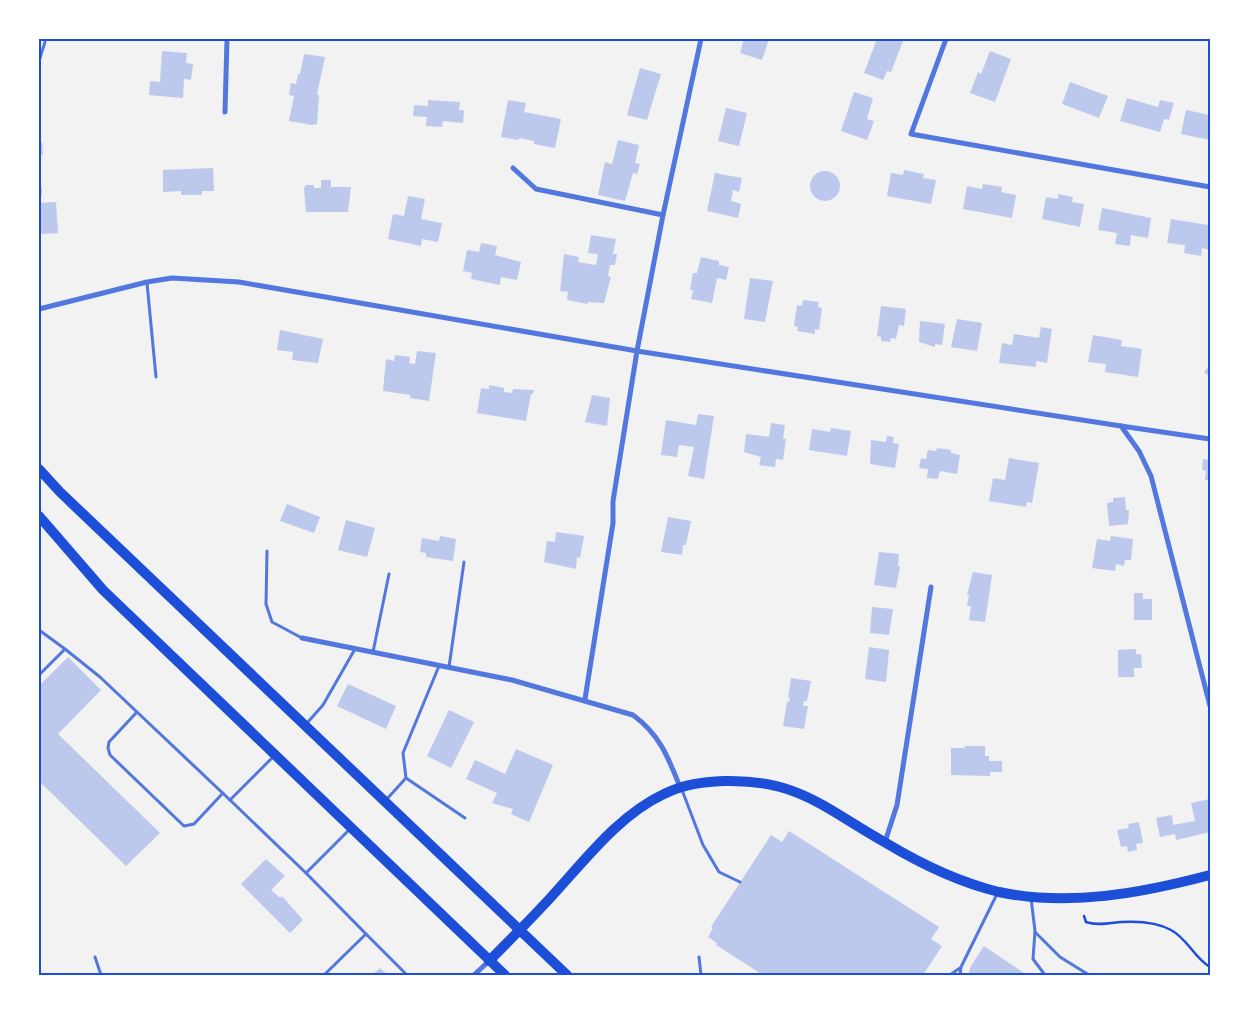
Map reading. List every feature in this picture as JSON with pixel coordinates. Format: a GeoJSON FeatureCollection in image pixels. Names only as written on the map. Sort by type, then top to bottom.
{"type":"FeatureCollection","features":[{"type":"Feature","properties":{"kind":"main road"},"geometry":{"type":"LineString","coordinates":[[39,469],[60,492],[567,975]]}},
{"type":"Feature","properties":{"kind":"main road"},"geometry":{"type":"LineString","coordinates":[[39,516],[103,590],[505,975]]}},
{"type":"Feature","properties":{"kind":"main road"},"geometry":{"type":"LineString","coordinates":[[489,960],[520,930],[611,832],[644,805],[680,787],[700,782],[746,780],[781,786],[816,800],[884,843],[941,873],[998,891],[1031,897],[1097,898],[1146,890],[1210,875]]}},
{"type":"Feature","properties":{"kind":"street"},"geometry":{"type":"LineString","coordinates":[[225,112],[227,39]]}},
{"type":"Feature","properties":{"kind":"street"},"geometry":{"type":"LineString","coordinates":[[585,699],[592,668],[613,523],[613,501],[637,351],[662,215],[701,39]]}},
{"type":"Feature","properties":{"kind":"street"},"geometry":{"type":"LineString","coordinates":[[946,39],[911,134],[1210,187]]}},
{"type":"Feature","properties":{"kind":"street"},"geometry":{"type":"LineString","coordinates":[[513,168],[536,190],[662,215]]}},
{"type":"Feature","properties":{"kind":"street"},"geometry":{"type":"LineString","coordinates":[[39,309],[147,282],[172,278],[247,283],[637,351],[1210,439]]}},
{"type":"Feature","properties":{"kind":"street"},"geometry":{"type":"LineString","coordinates":[[1121,426],[1139,451],[1151,476],[1210,706]]}},
{"type":"Feature","properties":{"kind":"street"},"geometry":{"type":"LineString","coordinates":[[884,843],[897,805],[931,587]]}},
{"type":"Feature","properties":{"kind":"street"},"geometry":{"type":"LineString","coordinates":[[302,638],[512,680],[585,699],[633,715],[650,727],[667,755],[680,787]]}},
{"type":"Feature","properties":{"kind":"street"},"geometry":{"type":"LineString","coordinates":[[474,975],[489,960]]}},
{"type":"Feature","properties":{"kind":"lane"},"geometry":{"type":"LineString","coordinates":[[39,61],[45,42]]}},
{"type":"Feature","properties":{"kind":"lane"},"geometry":{"type":"LineString","coordinates":[[147,282],[156,377]]}},
{"type":"Feature","properties":{"kind":"lane"},"geometry":{"type":"LineString","coordinates":[[267,551],[266,604],[272,622],[302,638]]}},
{"type":"Feature","properties":{"kind":"lane"},"geometry":{"type":"LineString","coordinates":[[449,667],[464,562]]}},
{"type":"Feature","properties":{"kind":"lane"},"geometry":{"type":"LineString","coordinates":[[374,652],[389,574]]}},
{"type":"Feature","properties":{"kind":"lane"},"geometry":{"type":"LineString","coordinates":[[39,630],[100,677],[306,873],[407,975]]}},
{"type":"Feature","properties":{"kind":"lane"},"geometry":{"type":"LineString","coordinates":[[39,675],[65,649]]}},
{"type":"Feature","properties":{"kind":"lane"},"geometry":{"type":"LineString","coordinates":[[304,725],[323,705],[356,649]]}},
{"type":"Feature","properties":{"kind":"lane"},"geometry":{"type":"LineString","coordinates":[[385,802],[406,778],[403,753],[439,665]]}},
{"type":"Feature","properties":{"kind":"lane"},"geometry":{"type":"LineString","coordinates":[[136,713],[109,742],[110,754],[184,826],[194,824],[223,793]]}},
{"type":"Feature","properties":{"kind":"lane"},"geometry":{"type":"LineString","coordinates":[[230,800],[275,755]]}},
{"type":"Feature","properties":{"kind":"lane"},"geometry":{"type":"LineString","coordinates":[[406,778],[465,818]]}},
{"type":"Feature","properties":{"kind":"lane"},"geometry":{"type":"LineString","coordinates":[[680,787],[703,845],[719,872],[740,882]]}},
{"type":"Feature","properties":{"kind":"lane"},"geometry":{"type":"LineString","coordinates":[[306,873],[352,828]]}},
{"type":"Feature","properties":{"kind":"lane"},"geometry":{"type":"LineString","coordinates":[[960,975],[961,967],[998,891]]}},
{"type":"Feature","properties":{"kind":"lane"},"geometry":{"type":"LineString","coordinates":[[1031,897],[1035,931],[1033,959],[1045,975]]}},
{"type":"Feature","properties":{"kind":"lane"},"geometry":{"type":"LineString","coordinates":[[1035,931],[1060,957],[1089,975]]}},
{"type":"Feature","properties":{"kind":"lane"},"geometry":{"type":"LineString","coordinates":[[324,975],[366,934]]}},
{"type":"Feature","properties":{"kind":"lane"},"geometry":{"type":"LineString","coordinates":[[95,957],[101,975]]}},
{"type":"Feature","properties":{"kind":"lane"},"geometry":{"type":"LineString","coordinates":[[699,957],[702,975]]}},
{"type":"Feature","properties":{"kind":"lane"},"geometry":{"type":"LineString","coordinates":[[950,975],[961,967]]}},
{"type":"Feature","properties":{"kind":"path"},"geometry":{"type":"LineString","coordinates":[[1084,916],[1086,922],[1092,925],[1124,922],[1149,923],[1170,929],[1184,938],[1204,963],[1210,967]]}},
{"type":"Feature","properties":{"kind":"building"},"geometry":{"type":"Polygon","coordinates":[[[744,39],[769,39],[762,60],[740,53],[744,39]]]}},
{"type":"Feature","properties":{"kind":"building"},"geometry":{"type":"Polygon","coordinates":[[[877,39],[903,41],[891,72],[887,71],[883,80],[864,73],[877,39]]]}},
{"type":"Feature","properties":{"kind":"building"},"geometry":{"type":"Polygon","coordinates":[[[162,51],[187,53],[186,63],[193,64],[191,80],[184,79],[183,98],[149,95],[150,81],[160,82],[162,51]]]}},
{"type":"Feature","properties":{"kind":"building"},"geometry":{"type":"Polygon","coordinates":[[[990,51],[1011,59],[995,102],[970,93],[978,72],[981,74],[990,51]]]}},
{"type":"Feature","properties":{"kind":"building"},"geometry":{"type":"Polygon","coordinates":[[[304,54],[325,57],[317,94],[319,95],[317,124],[312,125],[289,121],[294,96],[289,95],[291,83],[296,84],[304,54]]]}},
{"type":"Feature","properties":{"kind":"building"},"geometry":{"type":"Polygon","coordinates":[[[640,68],[661,74],[647,120],[627,115],[640,68]]]}},
{"type":"Feature","properties":{"kind":"building"},"geometry":{"type":"Polygon","coordinates":[[[1070,82],[1108,96],[1099,118],[1062,104],[1070,82]]]}},
{"type":"Feature","properties":{"kind":"building"},"geometry":{"type":"Polygon","coordinates":[[[854,92],[873,98],[867,119],[874,121],[867,140],[841,131],[854,92]]]}},
{"type":"Feature","properties":{"kind":"building"},"geometry":{"type":"Polygon","coordinates":[[[1127,98],[1158,107],[1160,100],[1174,103],[1169,120],[1164,119],[1160,132],[1120,121],[1127,98]]]}},
{"type":"Feature","properties":{"kind":"building"},"geometry":{"type":"Polygon","coordinates":[[[428,100],[460,102],[459,110],[464,110],[463,123],[443,121],[442,127],[426,126],[427,117],[413,116],[414,105],[428,106],[428,100]]]}},
{"type":"Feature","properties":{"kind":"building"},"geometry":{"type":"Polygon","coordinates":[[[508,100],[526,103],[524,112],[561,119],[555,148],[534,144],[534,141],[501,137],[508,100]]]}},
{"type":"Feature","properties":{"kind":"building"},"geometry":{"type":"Polygon","coordinates":[[[726,108],[747,113],[739,146],[718,141],[726,108]]]}},
{"type":"Feature","properties":{"kind":"building"},"geometry":{"type":"Polygon","coordinates":[[[1186,110],[1210,115],[1210,140],[1181,134],[1186,110]]]}},
{"type":"Feature","properties":{"kind":"building"},"geometry":{"type":"Polygon","coordinates":[[[618,140],[639,145],[635,163],[640,164],[637,174],[633,173],[625,201],[598,195],[605,162],[612,164],[618,140]]]}},
{"type":"Feature","properties":{"kind":"building"},"geometry":{"type":"Polygon","coordinates":[[[39,142],[42,142],[43,155],[39,155],[39,142]]]}},
{"type":"Feature","properties":{"kind":"building"},"geometry":{"type":"Polygon","coordinates":[[[213,168],[214,191],[202,191],[202,195],[181,195],[181,191],[163,192],[163,170],[213,168]]]}},
{"type":"Feature","properties":{"kind":"building"},"geometry":{"type":"Polygon","coordinates":[[[904,170],[924,174],[923,178],[936,180],[931,204],[887,196],[891,173],[903,175],[904,170]]]}},
{"type":"Feature","properties":{"kind":"building"},"geometry":{"type":"Polygon","coordinates":[[[825,171],[836,175],[840,186],[836,197],[825,201],[814,197],[810,186],[814,175],[825,171]]]}},
{"type":"Feature","properties":{"kind":"building"},"geometry":{"type":"Polygon","coordinates":[[[715,173],[742,178],[739,192],[733,190],[731,201],[741,204],[738,218],[707,211],[715,173]]]}},
{"type":"Feature","properties":{"kind":"building"},"geometry":{"type":"Polygon","coordinates":[[[321,180],[331,180],[331,187],[351,187],[348,212],[306,212],[304,188],[306,185],[314,185],[314,188],[321,188],[321,180]]]}},
{"type":"Feature","properties":{"kind":"building"},"geometry":{"type":"Polygon","coordinates":[[[983,184],[1002,187],[1001,192],[1016,195],[1012,218],[963,209],[967,186],[982,189],[983,184]]]}},
{"type":"Feature","properties":{"kind":"building"},"geometry":{"type":"Polygon","coordinates":[[[39,187],[42,187],[42,196],[39,196],[39,187]]]}},
{"type":"Feature","properties":{"kind":"building"},"geometry":{"type":"Polygon","coordinates":[[[1058,194],[1073,197],[1072,202],[1084,204],[1080,227],[1042,219],[1046,197],[1058,199],[1058,194]]]}},
{"type":"Feature","properties":{"kind":"building"},"geometry":{"type":"Polygon","coordinates":[[[408,196],[425,199],[421,219],[442,223],[438,242],[422,239],[421,246],[388,239],[393,214],[404,216],[408,196]]]}},
{"type":"Feature","properties":{"kind":"building"},"geometry":{"type":"Polygon","coordinates":[[[56,202],[58,233],[40,234],[39,203],[56,202]]]}},
{"type":"Feature","properties":{"kind":"building"},"geometry":{"type":"Polygon","coordinates":[[[1102,208],[1151,218],[1148,238],[1131,235],[1130,246],[1115,244],[1117,233],[1098,230],[1102,208]]]}},
{"type":"Feature","properties":{"kind":"building"},"geometry":{"type":"Polygon","coordinates":[[[1171,219],[1208,225],[1210,227],[1210,250],[1202,248],[1201,256],[1184,253],[1185,245],[1167,243],[1171,219]]]}},
{"type":"Feature","properties":{"kind":"building"},"geometry":{"type":"Polygon","coordinates":[[[591,235],[616,239],[613,254],[617,254],[615,265],[610,265],[608,276],[611,277],[604,303],[588,302],[588,304],[567,300],[568,292],[560,291],[564,254],[579,257],[578,262],[596,265],[598,254],[588,253],[591,235]]]}},
{"type":"Feature","properties":{"kind":"building"},"geometry":{"type":"Polygon","coordinates":[[[481,243],[497,246],[495,255],[521,262],[517,280],[501,277],[500,285],[471,279],[472,273],[463,271],[467,250],[479,252],[481,243]]]}},
{"type":"Feature","properties":{"kind":"building"},"geometry":{"type":"Polygon","coordinates":[[[701,257],[719,261],[719,265],[729,267],[726,280],[717,278],[712,303],[691,299],[693,290],[690,290],[693,273],[697,273],[701,257]]]}},
{"type":"Feature","properties":{"kind":"building"},"geometry":{"type":"Polygon","coordinates":[[[750,278],[773,281],[765,322],[744,319],[750,278]]]}},
{"type":"Feature","properties":{"kind":"building"},"geometry":{"type":"Polygon","coordinates":[[[803,300],[819,302],[818,307],[822,308],[819,330],[815,329],[815,334],[797,331],[798,327],[794,326],[797,305],[802,306],[803,300]]]}},
{"type":"Feature","properties":{"kind":"building"},"geometry":{"type":"Polygon","coordinates":[[[881,306],[906,309],[904,326],[899,325],[896,339],[891,338],[890,342],[881,341],[881,337],[877,336],[881,306]]]}},
{"type":"Feature","properties":{"kind":"building"},"geometry":{"type":"Polygon","coordinates":[[[957,319],[982,323],[977,351],[951,347],[957,319]]]}},
{"type":"Feature","properties":{"kind":"building"},"geometry":{"type":"Polygon","coordinates":[[[920,321],[945,324],[942,345],[935,344],[935,347],[919,342],[920,321]]]}},
{"type":"Feature","properties":{"kind":"building"},"geometry":{"type":"Polygon","coordinates":[[[1041,327],[1052,329],[1047,363],[1036,361],[1036,367],[999,363],[1002,343],[1012,345],[1014,334],[1039,338],[1041,327]]]}},
{"type":"Feature","properties":{"kind":"building"},"geometry":{"type":"Polygon","coordinates":[[[280,330],[323,339],[318,363],[292,360],[293,352],[277,350],[280,330]]]}},
{"type":"Feature","properties":{"kind":"building"},"geometry":{"type":"Polygon","coordinates":[[[1093,335],[1122,340],[1121,346],[1142,349],[1138,377],[1105,372],[1106,364],[1088,362],[1093,335]]]}},
{"type":"Feature","properties":{"kind":"building"},"geometry":{"type":"Polygon","coordinates":[[[417,351],[436,353],[429,401],[410,398],[410,395],[383,391],[386,359],[394,361],[395,355],[410,357],[409,363],[415,364],[417,351]]]}},
{"type":"Feature","properties":{"kind":"building"},"geometry":{"type":"Polygon","coordinates":[[[1210,365],[1210,377],[1204,372],[1210,365]]]}},
{"type":"Feature","properties":{"kind":"building"},"geometry":{"type":"Polygon","coordinates":[[[489,385],[504,388],[504,392],[512,393],[513,389],[534,390],[533,394],[531,394],[526,421],[477,413],[481,388],[489,389],[489,385]]]}},
{"type":"Feature","properties":{"kind":"building"},"geometry":{"type":"Polygon","coordinates":[[[592,395],[610,398],[607,426],[585,422],[592,395]]]}},
{"type":"Feature","properties":{"kind":"building"},"geometry":{"type":"Polygon","coordinates":[[[698,414],[714,416],[704,479],[688,476],[694,447],[679,445],[677,457],[661,455],[666,420],[696,425],[698,414]]]}},
{"type":"Feature","properties":{"kind":"building"},"geometry":{"type":"Polygon","coordinates":[[[771,423],[785,425],[783,439],[786,439],[783,460],[776,459],[775,467],[759,465],[761,457],[744,452],[746,434],[769,437],[771,423]]]}},
{"type":"Feature","properties":{"kind":"building"},"geometry":{"type":"Polygon","coordinates":[[[831,428],[851,431],[847,456],[809,450],[812,429],[830,432],[831,428]]]}},
{"type":"Feature","properties":{"kind":"building"},"geometry":{"type":"Polygon","coordinates":[[[887,436],[894,437],[893,443],[899,444],[895,468],[870,464],[871,440],[886,442],[887,436]]]}},
{"type":"Feature","properties":{"kind":"building"},"geometry":{"type":"Polygon","coordinates":[[[937,448],[951,450],[951,453],[960,455],[957,474],[940,471],[938,479],[927,478],[928,469],[919,468],[921,458],[926,459],[928,450],[936,451],[937,448]]]}},
{"type":"Feature","properties":{"kind":"building"},"geometry":{"type":"Polygon","coordinates":[[[1009,458],[1039,463],[1032,503],[1027,502],[1026,507],[989,501],[993,478],[1005,480],[1009,458]]]}},
{"type":"Feature","properties":{"kind":"building"},"geometry":{"type":"Polygon","coordinates":[[[1203,459],[1210,460],[1210,480],[1205,480],[1206,471],[1202,470],[1203,459]]]}},
{"type":"Feature","properties":{"kind":"building"},"geometry":{"type":"Polygon","coordinates":[[[1125,497],[1126,510],[1129,510],[1128,524],[1109,526],[1107,503],[1113,502],[1113,498],[1125,497]]]}},
{"type":"Feature","properties":{"kind":"building"},"geometry":{"type":"Polygon","coordinates":[[[287,504],[320,517],[314,533],[280,521],[287,504]]]}},
{"type":"Feature","properties":{"kind":"building"},"geometry":{"type":"Polygon","coordinates":[[[668,517],[691,521],[686,545],[683,545],[682,555],[661,552],[668,517]]]}},
{"type":"Feature","properties":{"kind":"building"},"geometry":{"type":"Polygon","coordinates":[[[346,520],[375,528],[367,557],[338,550],[346,520]]]}},
{"type":"Feature","properties":{"kind":"building"},"geometry":{"type":"Polygon","coordinates":[[[556,532],[584,536],[580,558],[577,557],[576,569],[544,562],[547,541],[555,542],[556,532]]]}},
{"type":"Feature","properties":{"kind":"building"},"geometry":{"type":"Polygon","coordinates":[[[440,536],[456,539],[453,561],[426,557],[426,553],[420,552],[422,538],[439,541],[440,536]]]}},
{"type":"Feature","properties":{"kind":"building"},"geometry":{"type":"Polygon","coordinates":[[[1111,536],[1133,539],[1131,560],[1125,560],[1124,566],[1116,564],[1115,571],[1092,568],[1097,539],[1110,541],[1111,536]]]}},
{"type":"Feature","properties":{"kind":"building"},"geometry":{"type":"Polygon","coordinates":[[[879,552],[899,554],[898,566],[900,567],[896,588],[874,585],[879,552]]]}},
{"type":"Feature","properties":{"kind":"building"},"geometry":{"type":"Polygon","coordinates":[[[973,572],[992,575],[985,622],[969,620],[971,606],[967,606],[969,595],[967,595],[973,572]]]}},
{"type":"Feature","properties":{"kind":"building"},"geometry":{"type":"Polygon","coordinates":[[[1134,593],[1143,593],[1143,599],[1152,599],[1152,620],[1134,620],[1134,593]]]}},
{"type":"Feature","properties":{"kind":"building"},"geometry":{"type":"Polygon","coordinates":[[[872,607],[893,609],[889,635],[870,633],[872,607]]]}},
{"type":"Feature","properties":{"kind":"building"},"geometry":{"type":"Polygon","coordinates":[[[869,647],[889,650],[886,682],[865,679],[869,647]]]}},
{"type":"Feature","properties":{"kind":"building"},"geometry":{"type":"Polygon","coordinates":[[[1136,649],[1136,654],[1141,654],[1142,668],[1134,668],[1134,677],[1118,677],[1118,650],[1136,649]]]}},
{"type":"Feature","properties":{"kind":"building"},"geometry":{"type":"Polygon","coordinates":[[[68,657],[101,690],[58,734],[160,833],[126,866],[39,781],[39,686],[68,657]]]}},
{"type":"Feature","properties":{"kind":"building"},"geometry":{"type":"Polygon","coordinates":[[[791,678],[811,681],[807,701],[804,701],[803,706],[808,706],[804,729],[783,726],[787,702],[789,702],[790,698],[788,698],[791,678]]]}},
{"type":"Feature","properties":{"kind":"building"},"geometry":{"type":"Polygon","coordinates":[[[348,684],[396,706],[386,729],[337,706],[348,684]]]}},
{"type":"Feature","properties":{"kind":"building"},"geometry":{"type":"Polygon","coordinates":[[[449,710],[474,722],[451,768],[427,756],[449,710]]]}},
{"type":"Feature","properties":{"kind":"building"},"geometry":{"type":"Polygon","coordinates":[[[965,746],[985,746],[985,756],[989,756],[989,761],[1002,761],[1002,772],[990,772],[990,776],[951,775],[951,748],[965,748],[965,746]]]}},
{"type":"Feature","properties":{"kind":"building"},"geometry":{"type":"Polygon","coordinates":[[[516,749],[553,765],[529,822],[511,814],[513,809],[492,803],[497,793],[466,779],[475,760],[505,774],[516,749]]]}},
{"type":"Feature","properties":{"kind":"building"},"geometry":{"type":"Polygon","coordinates":[[[1210,799],[1210,832],[1176,840],[1175,834],[1160,837],[1156,818],[1172,815],[1173,825],[1195,821],[1191,803],[1210,799]]]}},
{"type":"Feature","properties":{"kind":"building"},"geometry":{"type":"Polygon","coordinates":[[[1139,822],[1143,843],[1136,844],[1137,850],[1128,852],[1127,846],[1121,847],[1117,830],[1129,828],[1128,824],[1139,822]]]}},
{"type":"Feature","properties":{"kind":"building"},"geometry":{"type":"Polygon","coordinates":[[[789,831],[939,927],[931,939],[942,946],[923,975],[763,975],[716,945],[717,943],[708,937],[713,928],[711,927],[771,835],[782,842],[789,831]]]}},
{"type":"Feature","properties":{"kind":"building"},"geometry":{"type":"Polygon","coordinates":[[[266,859],[285,876],[271,890],[280,898],[282,896],[303,920],[290,933],[241,884],[266,859]]]}},
{"type":"Feature","properties":{"kind":"building"},"geometry":{"type":"Polygon","coordinates":[[[984,946],[1027,975],[968,975],[971,966],[984,946]]]}},
{"type":"Feature","properties":{"kind":"building"},"geometry":{"type":"Polygon","coordinates":[[[380,968],[388,975],[372,975],[380,968]]]}}]}
